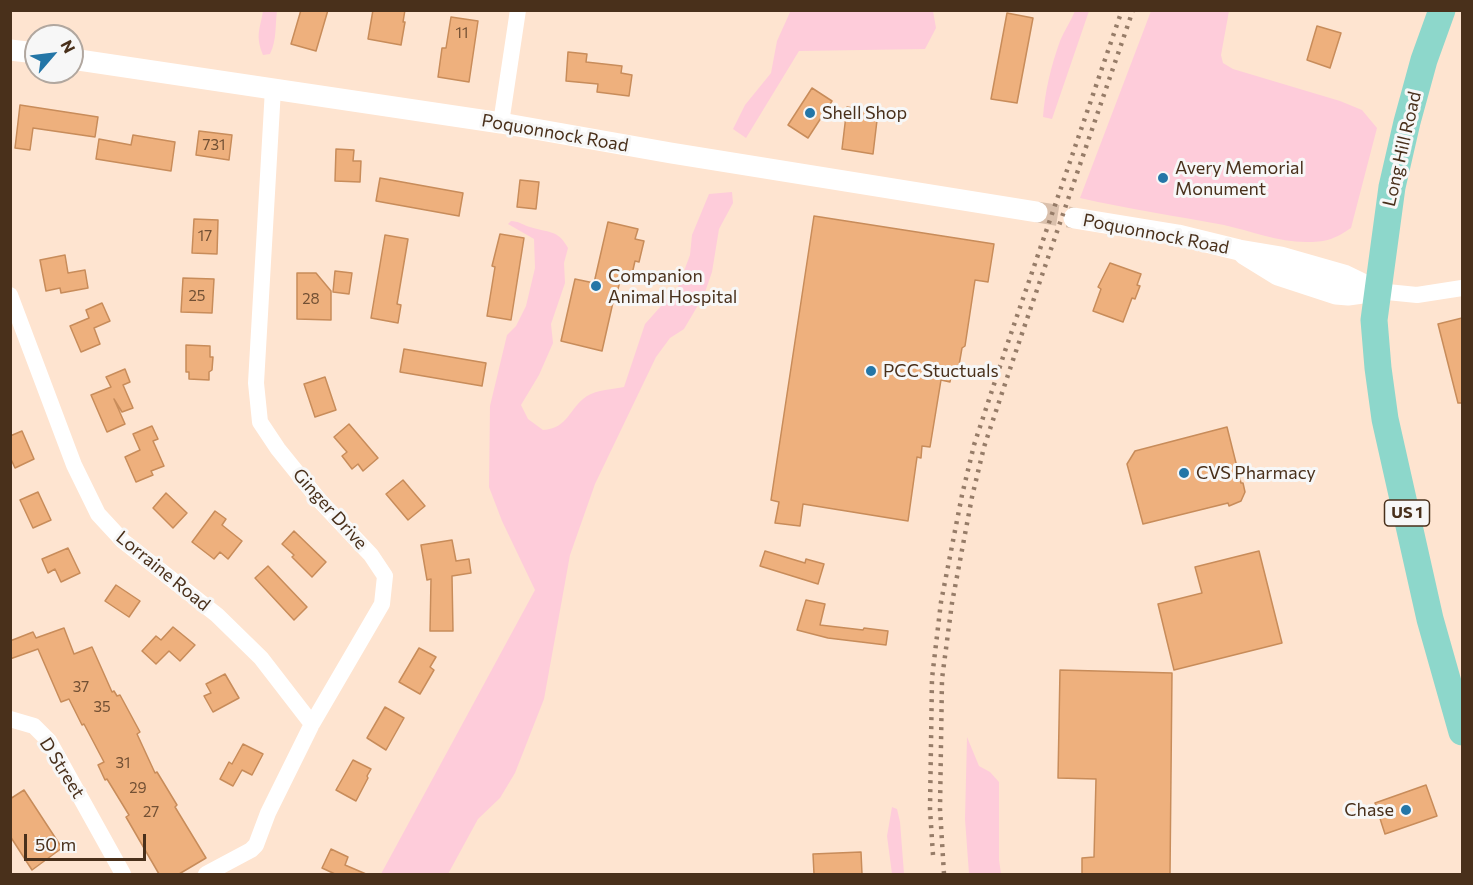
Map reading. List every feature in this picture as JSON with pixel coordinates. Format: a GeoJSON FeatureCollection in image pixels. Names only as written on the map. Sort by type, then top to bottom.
{"type":"FeatureCollection","features":[{"type":"Feature","properties":{"kind":"main road","name":"Long Hill Road"},"geometry":{"type":"LineString","coordinates":[[1377,291],[1392,187],[1400,152],[1424,60],[1442,10]]}},
{"type":"Feature","properties":{"kind":"main road","name":"US 1"},"geometry":{"type":"LineString","coordinates":[[1377,291],[1374,320],[1385,419],[1430,619],[1462,732]]}},
{"type":"Feature","properties":{"kind":"street"},"geometry":{"type":"LineString","coordinates":[[501,123],[518,10]]}},
{"type":"Feature","properties":{"kind":"street","name":"Poquonnock Road"},"geometry":{"type":"LineString","coordinates":[[84,61],[501,123],[1036,212]]}},
{"type":"Feature","properties":{"kind":"street","name":"Ginger Drive"},"geometry":{"type":"LineString","coordinates":[[207,874],[256,845],[312,724],[382,604],[384,576],[371,555],[320,501],[278,449],[260,422],[256,383],[273,89]]}},
{"type":"Feature","properties":{"kind":"street","name":"Poquonnock Road"},"geometry":{"type":"LineString","coordinates":[[1074,218],[1178,235],[1275,256],[1344,275],[1377,291]]}},
{"type":"Feature","properties":{"kind":"street"},"geometry":{"type":"LineString","coordinates":[[1377,291],[1417,295],[1462,288]]}},
{"type":"Feature","properties":{"kind":"street","name":"Lorraine Road"},"geometry":{"type":"LineString","coordinates":[[10,294],[74,465],[98,514],[123,541],[217,615],[261,658],[312,724]]}},
{"type":"Feature","properties":{"kind":"street","name":"D Street"},"geometry":{"type":"LineString","coordinates":[[10,719],[34,726],[49,741],[123,874]]}},
{"type":"Feature","properties":{"kind":"shaded area"},"geometry":{"type":"Polygon","coordinates":[[[791,10],[933,11],[936,28],[925,49],[799,51],[746,138],[733,129],[745,105],[771,73],[777,41],[791,10]]]}},
{"type":"Feature","properties":{"kind":"shaded area"},"geometry":{"type":"Polygon","coordinates":[[[263,11],[277,11],[272,49],[270,54],[263,55],[259,37],[263,11]]]}},
{"type":"Feature","properties":{"kind":"shaded area"},"geometry":{"type":"Polygon","coordinates":[[[1075,11],[1089,11],[1052,119],[1043,117],[1054,60],[1060,41],[1075,11]]]}},
{"type":"Feature","properties":{"kind":"shaded area"},"geometry":{"type":"Polygon","coordinates":[[[1151,11],[1229,11],[1221,55],[1223,63],[1233,69],[1340,101],[1362,110],[1377,128],[1351,228],[1327,240],[1298,242],[1224,225],[1080,198],[1151,11]]]}},
{"type":"Feature","properties":{"kind":"shaded area"},"geometry":{"type":"Polygon","coordinates":[[[732,192],[733,203],[719,229],[712,272],[704,295],[684,329],[670,338],[656,357],[595,484],[570,555],[544,699],[515,773],[500,798],[478,819],[448,874],[381,874],[535,590],[502,521],[489,487],[490,406],[507,335],[516,326],[526,306],[535,268],[534,239],[508,224],[514,221],[552,233],[560,238],[568,248],[564,263],[565,283],[551,324],[553,343],[539,375],[521,405],[528,419],[543,430],[558,426],[587,396],[624,387],[645,324],[678,287],[690,255],[692,235],[709,194],[732,192]]]}},
{"type":"Feature","properties":{"kind":"shaded area"},"geometry":{"type":"Polygon","coordinates":[[[967,737],[979,766],[990,772],[999,782],[1001,874],[969,874],[965,819],[967,737]]]}},
{"type":"Feature","properties":{"kind":"shaded area"},"geometry":{"type":"Polygon","coordinates":[[[892,807],[897,809],[900,822],[904,874],[892,874],[887,836],[892,807]]]}},
{"type":"Feature","properties":{"kind":"building"},"geometry":{"type":"Polygon","coordinates":[[[301,10],[328,10],[316,51],[291,44],[301,10]]]}},
{"type":"Feature","properties":{"kind":"building"},"geometry":{"type":"Polygon","coordinates":[[[373,10],[405,10],[401,45],[368,39],[373,10]]]}},
{"type":"Feature","properties":{"kind":"building"},"geometry":{"type":"Polygon","coordinates":[[[1007,13],[1033,18],[1017,103],[991,99],[1007,13]]]}},
{"type":"Feature","properties":{"kind":"building"},"geometry":{"type":"Polygon","coordinates":[[[451,17],[478,21],[469,82],[438,77],[442,48],[446,48],[451,17]]]}},
{"type":"Feature","properties":{"kind":"building"},"geometry":{"type":"Polygon","coordinates":[[[1317,26],[1341,33],[1330,68],[1307,60],[1317,26]]]}},
{"type":"Feature","properties":{"kind":"building"},"geometry":{"type":"Polygon","coordinates":[[[568,52],[587,54],[586,62],[622,66],[621,73],[632,75],[629,96],[597,92],[598,84],[566,81],[568,52]]]}},
{"type":"Feature","properties":{"kind":"building","name":"Shell Shop"},"geometry":{"type":"Polygon","coordinates":[[[812,88],[832,101],[808,138],[788,125],[812,88]]]}},
{"type":"Feature","properties":{"kind":"building"},"geometry":{"type":"Polygon","coordinates":[[[20,105],[98,117],[95,137],[33,128],[30,150],[15,148],[20,105]]]}},
{"type":"Feature","properties":{"kind":"building"},"geometry":{"type":"Polygon","coordinates":[[[847,107],[878,112],[873,154],[842,149],[847,107]]]}},
{"type":"Feature","properties":{"kind":"building"},"geometry":{"type":"Polygon","coordinates":[[[199,131],[232,135],[229,160],[196,155],[199,131]]]}},
{"type":"Feature","properties":{"kind":"building"},"geometry":{"type":"Polygon","coordinates":[[[133,135],[175,142],[171,171],[96,159],[99,139],[131,145],[133,135]]]}},
{"type":"Feature","properties":{"kind":"building"},"geometry":{"type":"Polygon","coordinates":[[[336,149],[354,150],[353,161],[361,161],[360,182],[335,181],[336,149]]]}},
{"type":"Feature","properties":{"kind":"building"},"geometry":{"type":"Polygon","coordinates":[[[380,178],[463,193],[459,216],[376,201],[380,178]]]}},
{"type":"Feature","properties":{"kind":"building"},"geometry":{"type":"Polygon","coordinates":[[[520,180],[539,182],[536,209],[517,207],[520,180]]]}},
{"type":"Feature","properties":{"kind":"building","name":"PCC Stuctuals"},"geometry":{"type":"Polygon","coordinates":[[[814,216],[994,244],[988,282],[975,280],[965,346],[962,348],[958,371],[952,370],[950,382],[941,380],[930,447],[922,446],[921,458],[917,457],[908,521],[803,504],[800,526],[775,523],[779,502],[771,500],[814,216]]]}},
{"type":"Feature","properties":{"kind":"building"},"geometry":{"type":"Polygon","coordinates":[[[194,219],[218,220],[217,254],[192,253],[194,219]]]}},
{"type":"Feature","properties":{"kind":"building","name":"Companion Animal Hospital"},"geometry":{"type":"Polygon","coordinates":[[[608,222],[638,229],[635,239],[644,241],[639,262],[635,261],[630,283],[620,281],[616,289],[602,351],[561,341],[575,279],[594,283],[608,222]]]}},
{"type":"Feature","properties":{"kind":"building"},"geometry":{"type":"Polygon","coordinates":[[[500,234],[524,238],[511,320],[487,316],[495,267],[492,266],[500,234]]]}},
{"type":"Feature","properties":{"kind":"building"},"geometry":{"type":"Polygon","coordinates":[[[385,235],[408,239],[397,304],[401,305],[398,323],[371,318],[385,235]]]}},
{"type":"Feature","properties":{"kind":"building"},"geometry":{"type":"Polygon","coordinates":[[[65,255],[68,273],[85,270],[88,288],[61,293],[60,288],[46,291],[40,260],[65,255]]]}},
{"type":"Feature","properties":{"kind":"building"},"geometry":{"type":"Polygon","coordinates":[[[1110,263],[1141,274],[1137,285],[1140,286],[1135,299],[1132,298],[1123,322],[1093,311],[1101,289],[1098,287],[1110,263]]]}},
{"type":"Feature","properties":{"kind":"building"},"geometry":{"type":"Polygon","coordinates":[[[335,271],[352,273],[349,294],[333,292],[335,271]]]}},
{"type":"Feature","properties":{"kind":"building"},"geometry":{"type":"Polygon","coordinates":[[[297,273],[316,273],[331,291],[331,320],[297,319],[297,273]]]}},
{"type":"Feature","properties":{"kind":"building"},"geometry":{"type":"Polygon","coordinates":[[[183,278],[214,279],[212,313],[181,312],[183,278]]]}},
{"type":"Feature","properties":{"kind":"building"},"geometry":{"type":"Polygon","coordinates":[[[102,303],[110,321],[94,328],[100,344],[81,352],[70,326],[89,318],[86,310],[102,303]]]}},
{"type":"Feature","properties":{"kind":"building"},"geometry":{"type":"Polygon","coordinates":[[[1462,318],[1462,403],[1458,403],[1438,324],[1462,318]]]}},
{"type":"Feature","properties":{"kind":"building"},"geometry":{"type":"Polygon","coordinates":[[[186,345],[210,346],[210,357],[213,357],[209,380],[189,379],[189,372],[186,372],[186,345]]]}},
{"type":"Feature","properties":{"kind":"building"},"geometry":{"type":"Polygon","coordinates":[[[404,349],[486,363],[482,386],[400,372],[404,349]]]}},
{"type":"Feature","properties":{"kind":"building"},"geometry":{"type":"Polygon","coordinates":[[[125,369],[130,382],[123,385],[133,408],[122,412],[114,399],[125,424],[107,432],[91,395],[111,387],[106,377],[125,369]]]}},
{"type":"Feature","properties":{"kind":"building"},"geometry":{"type":"Polygon","coordinates":[[[325,377],[336,410],[315,417],[304,384],[325,377]]]}},
{"type":"Feature","properties":{"kind":"building"},"geometry":{"type":"Polygon","coordinates":[[[349,424],[378,458],[363,471],[358,464],[352,469],[342,456],[347,452],[334,437],[349,424]]]}},
{"type":"Feature","properties":{"kind":"building"},"geometry":{"type":"Polygon","coordinates":[[[152,426],[158,439],[153,441],[164,466],[151,471],[153,475],[136,482],[125,457],[140,450],[133,434],[152,426]]]}},
{"type":"Feature","properties":{"kind":"building","name":"CVS Pharmacy"},"geometry":{"type":"Polygon","coordinates":[[[1227,427],[1245,492],[1241,501],[1229,506],[1228,503],[1143,524],[1127,464],[1135,451],[1227,427]]]}},
{"type":"Feature","properties":{"kind":"building"},"geometry":{"type":"Polygon","coordinates":[[[22,431],[34,459],[15,468],[10,457],[10,436],[22,431]]]}},
{"type":"Feature","properties":{"kind":"building"},"geometry":{"type":"Polygon","coordinates":[[[403,480],[425,506],[408,520],[386,494],[403,480]]]}},
{"type":"Feature","properties":{"kind":"building"},"geometry":{"type":"Polygon","coordinates":[[[38,492],[51,520],[33,528],[20,500],[38,492]]]}},
{"type":"Feature","properties":{"kind":"building"},"geometry":{"type":"Polygon","coordinates":[[[166,493],[187,513],[173,528],[153,508],[166,493]]]}},
{"type":"Feature","properties":{"kind":"building"},"geometry":{"type":"Polygon","coordinates":[[[215,511],[226,519],[222,525],[242,541],[228,559],[220,552],[214,559],[192,542],[215,511]]]}},
{"type":"Feature","properties":{"kind":"building"},"geometry":{"type":"Polygon","coordinates":[[[294,531],[326,562],[312,577],[282,544],[294,531]]]}},
{"type":"Feature","properties":{"kind":"building"},"geometry":{"type":"Polygon","coordinates":[[[452,540],[456,561],[469,559],[471,573],[452,576],[453,631],[430,631],[431,579],[427,580],[421,545],[452,540]]]}},
{"type":"Feature","properties":{"kind":"building"},"geometry":{"type":"Polygon","coordinates":[[[68,548],[80,573],[61,582],[55,569],[48,573],[42,559],[68,548]]]}},
{"type":"Feature","properties":{"kind":"building"},"geometry":{"type":"Polygon","coordinates":[[[765,551],[805,563],[806,559],[824,564],[818,584],[760,566],[765,551]]]}},
{"type":"Feature","properties":{"kind":"building"},"geometry":{"type":"Polygon","coordinates":[[[1259,551],[1282,643],[1174,670],[1158,604],[1202,593],[1195,567],[1259,551]]]}},
{"type":"Feature","properties":{"kind":"building"},"geometry":{"type":"Polygon","coordinates":[[[268,566],[307,607],[294,620],[255,578],[268,566]]]}},
{"type":"Feature","properties":{"kind":"building"},"geometry":{"type":"Polygon","coordinates":[[[116,585],[140,601],[129,617],[105,601],[116,585]]]}},
{"type":"Feature","properties":{"kind":"building"},"geometry":{"type":"Polygon","coordinates":[[[806,600],[825,604],[820,625],[888,631],[886,645],[828,638],[797,630],[806,600]]]}},
{"type":"Feature","properties":{"kind":"building"},"geometry":{"type":"Polygon","coordinates":[[[173,627],[195,645],[180,661],[169,651],[156,664],[142,651],[156,636],[161,640],[173,627]]]}},
{"type":"Feature","properties":{"kind":"building"},"geometry":{"type":"Polygon","coordinates":[[[64,628],[74,654],[92,647],[112,692],[114,691],[117,696],[120,695],[140,732],[137,734],[155,773],[157,772],[177,805],[175,807],[206,858],[179,874],[159,874],[126,817],[129,815],[107,779],[105,780],[98,765],[104,762],[84,724],[82,725],[69,699],[61,702],[38,649],[10,659],[10,641],[33,632],[36,638],[64,628]]]}},
{"type":"Feature","properties":{"kind":"building"},"geometry":{"type":"Polygon","coordinates":[[[419,648],[436,657],[430,667],[434,670],[420,694],[399,682],[419,648]]]}},
{"type":"Feature","properties":{"kind":"building"},"geometry":{"type":"Polygon","coordinates":[[[1060,670],[1172,673],[1170,874],[1082,874],[1082,858],[1094,857],[1096,779],[1058,778],[1060,670]]]}},
{"type":"Feature","properties":{"kind":"building"},"geometry":{"type":"Polygon","coordinates":[[[225,674],[239,698],[213,712],[204,696],[211,693],[206,684],[225,674]]]}},
{"type":"Feature","properties":{"kind":"building"},"geometry":{"type":"Polygon","coordinates":[[[385,707],[404,718],[386,750],[367,738],[385,707]]]}},
{"type":"Feature","properties":{"kind":"building"},"geometry":{"type":"Polygon","coordinates":[[[243,744],[263,754],[252,775],[242,770],[233,786],[220,779],[229,762],[232,764],[243,744]]]}},
{"type":"Feature","properties":{"kind":"building"},"geometry":{"type":"Polygon","coordinates":[[[353,760],[371,769],[356,801],[336,790],[353,760]]]}},
{"type":"Feature","properties":{"kind":"building","name":"Chase"},"geometry":{"type":"Polygon","coordinates":[[[1426,785],[1437,816],[1385,834],[1375,803],[1426,785]]]}},
{"type":"Feature","properties":{"kind":"building"},"geometry":{"type":"Polygon","coordinates":[[[24,790],[62,848],[32,870],[10,836],[10,799],[24,790]]]}},
{"type":"Feature","properties":{"kind":"building"},"geometry":{"type":"Polygon","coordinates":[[[331,849],[348,857],[345,865],[366,874],[335,874],[322,868],[331,849]]]}},
{"type":"Feature","properties":{"kind":"building"},"geometry":{"type":"Polygon","coordinates":[[[861,852],[862,874],[814,874],[813,854],[861,852]]]}},
{"type":"Feature","properties":{"kind":"tunnel"},"geometry":{"type":"LineString","coordinates":[[1037,212],[1074,218]]}},
{"type":"Feature","properties":{"kind":"railway"},"geometry":{"type":"LineString","coordinates":[[933,855],[930,809],[932,678],[941,602],[962,495],[974,445],[1005,351],[1122,10]]}},
{"type":"Feature","properties":{"kind":"railway"},"geometry":{"type":"LineString","coordinates":[[944,874],[940,809],[942,679],[952,603],[972,497],[984,447],[1133,10]]}},
{"type":"Feature","properties":{"kind":"place","name":"Shell Shop"},"geometry":{"type":"Point","coordinates":[810,113]}},
{"type":"Feature","properties":{"kind":"place","name":"Avery Memorial Monument"},"geometry":{"type":"Point","coordinates":[1163,178]}},
{"type":"Feature","properties":{"kind":"place","name":"Companion Animal Hospital"},"geometry":{"type":"Point","coordinates":[596,286]}},
{"type":"Feature","properties":{"kind":"place","name":"PCC Stuctuals"},"geometry":{"type":"Point","coordinates":[871,371]}},
{"type":"Feature","properties":{"kind":"place","name":"CVS Pharmacy"},"geometry":{"type":"Point","coordinates":[1184,473]}},
{"type":"Feature","properties":{"kind":"place","name":"Chase"},"geometry":{"type":"Point","coordinates":[1406,810]}}]}
